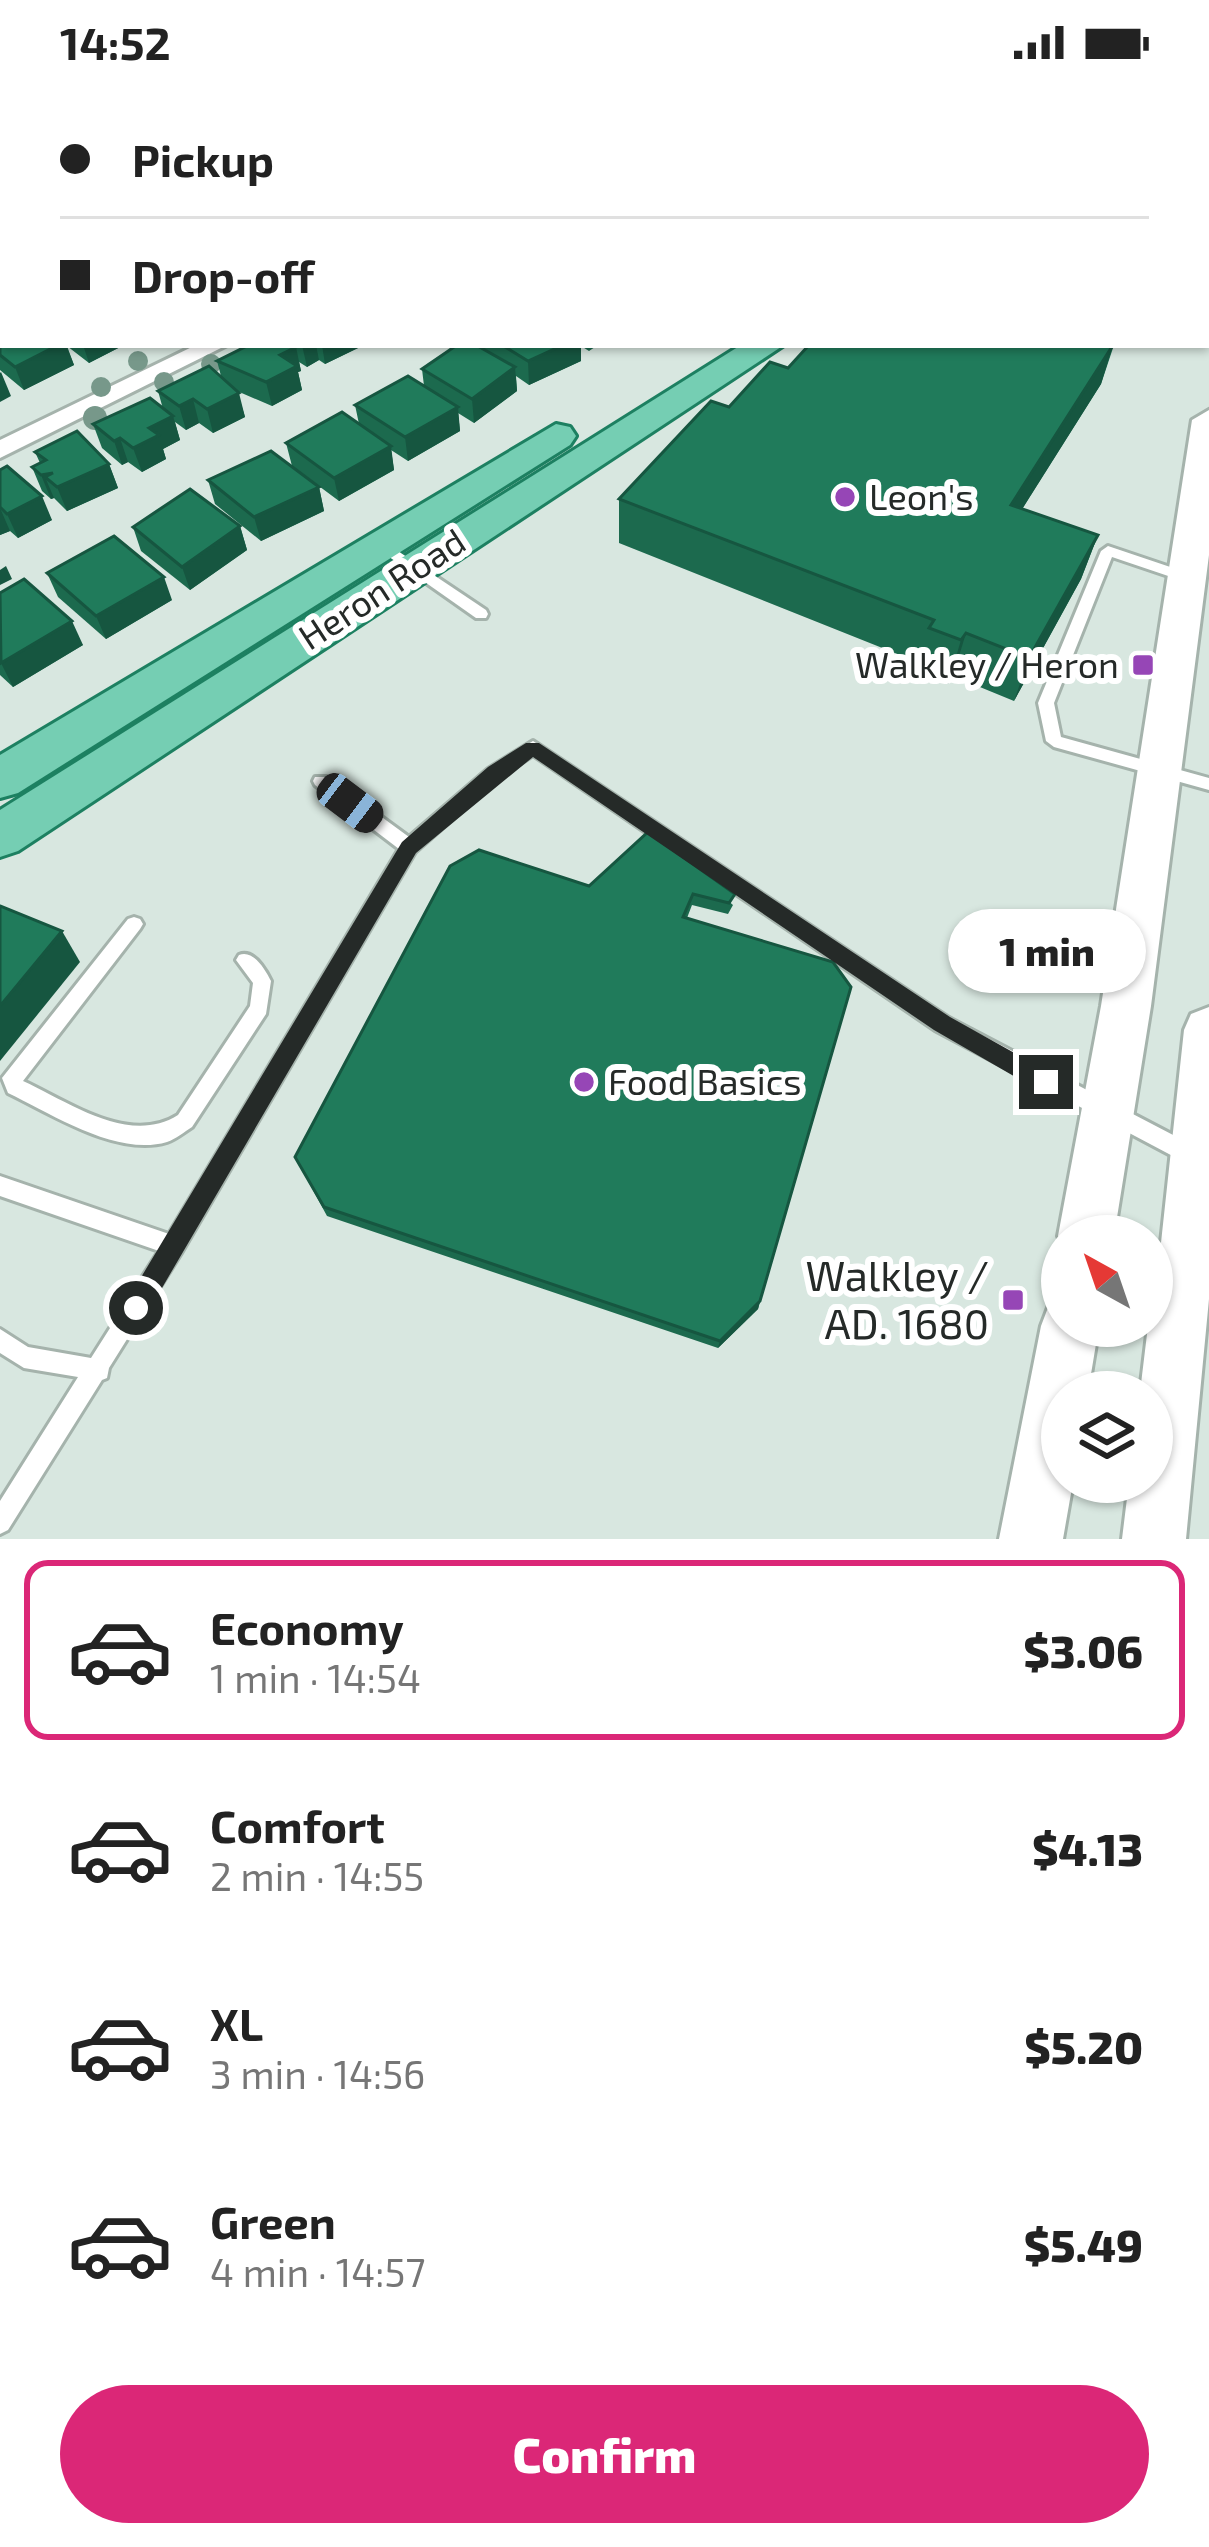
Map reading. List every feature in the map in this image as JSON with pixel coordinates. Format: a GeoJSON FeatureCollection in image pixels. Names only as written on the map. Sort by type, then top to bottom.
{"type":"FeatureCollection","features":[{"type":"Feature","properties":{"kind":"main road","name":"Heron Road"},"geometry":{"type":"LineString","coordinates":[[0,836],[396,556],[702,348]]}},
{"type":"Feature","properties":{"kind":"main road","name":"Heron Road"},"geometry":{"type":"LineString","coordinates":[[0,779],[761,348]]}},
{"type":"Feature","properties":{"kind":"main road"},"geometry":{"type":"LineString","coordinates":[[1090,1215],[1209,420]]}},
{"type":"Feature","properties":{"kind":"main road"},"geometry":{"type":"LineString","coordinates":[[1154,1539],[1209,1030]]}},
{"type":"Feature","properties":{"kind":"main road"},"geometry":{"type":"LineString","coordinates":[[1031,1539],[1066,1347]]}},
{"type":"Feature","properties":{"kind":"street"},"geometry":{"type":"LineString","coordinates":[[0,450],[208,348]]}},
{"type":"Feature","properties":{"kind":"lane"},"geometry":{"type":"LineString","coordinates":[[1187,578],[1108,551],[1046,703],[1054,740],[1209,784]]}},
{"type":"Feature","properties":{"kind":"lane"},"geometry":{"type":"LineString","coordinates":[[396,556],[481,614]]}},
{"type":"Feature","properties":{"kind":"lane"},"geometry":{"type":"LineString","coordinates":[[0,1522],[99,1370],[409,847],[494,772],[533,748],[942,1024],[1196,1157]]}},
{"type":"Feature","properties":{"kind":"lane"},"geometry":{"type":"LineString","coordinates":[[321,781],[409,847]]}},
{"type":"Feature","properties":{"kind":"lane"},"geometry":{"type":"LineString","coordinates":[[134,925],[20,1062],[12,1078],[15,1087],[136,1138],[171,1134],[184,1121],[259,1008],[262,982],[244,960]]}},
{"type":"Feature","properties":{"kind":"lane"},"geometry":{"type":"LineString","coordinates":[[0,1186],[174,1246]]}},
{"type":"Feature","properties":{"kind":"lane"},"geometry":{"type":"LineString","coordinates":[[0,1340],[24,1358],[99,1370]]}},
{"type":"Feature","properties":{"kind":"building"},"geometry":{"type":"Polygon","coordinates":[[[0,348],[52,348],[15,367],[0,355],[0,348]]]}},
{"type":"Feature","properties":{"kind":"building"},"geometry":{"type":"Polygon","coordinates":[[[243,348],[294,348],[280,355],[297,366],[266,382],[217,361],[243,348]]]}},
{"type":"Feature","properties":{"kind":"building"},"geometry":{"type":"Polygon","coordinates":[[[453,348],[481,348],[515,367],[472,399],[422,369],[453,348]]]}},
{"type":"Feature","properties":{"kind":"building"},"geometry":{"type":"Polygon","coordinates":[[[507,348],[556,348],[528,361],[507,348]]]}},
{"type":"Feature","properties":{"kind":"building","name":"Leon's"},"geometry":{"type":"Polygon","coordinates":[[[806,348],[1111,348],[1011,505],[1098,535],[1029,658],[966,633],[961,640],[929,628],[934,620],[619,499],[711,401],[729,407],[770,362],[788,368],[806,348]]]}},
{"type":"Feature","properties":{"kind":"building"},"geometry":{"type":"Polygon","coordinates":[[[209,366],[239,393],[207,409],[193,399],[179,406],[158,391],[209,366]]]}},
{"type":"Feature","properties":{"kind":"building"},"geometry":{"type":"Polygon","coordinates":[[[408,376],[458,407],[405,437],[355,405],[408,376]]]}},
{"type":"Feature","properties":{"kind":"building"},"geometry":{"type":"Polygon","coordinates":[[[150,398],[173,416],[149,428],[159,435],[133,448],[120,438],[114,441],[93,424],[150,398]]]}},
{"type":"Feature","properties":{"kind":"building"},"geometry":{"type":"Polygon","coordinates":[[[342,412],[391,446],[334,478],[286,443],[342,412]]]}},
{"type":"Feature","properties":{"kind":"building"},"geometry":{"type":"Polygon","coordinates":[[[77,431],[109,464],[57,487],[45,477],[53,473],[41,475],[32,467],[46,460],[35,452],[77,431]]]}},
{"type":"Feature","properties":{"kind":"building"},"geometry":{"type":"Polygon","coordinates":[[[271,451],[319,487],[254,517],[208,480],[271,451]]]}},
{"type":"Feature","properties":{"kind":"building"},"geometry":{"type":"Polygon","coordinates":[[[7,466],[42,496],[7,514],[0,507],[0,470],[7,466]]]}},
{"type":"Feature","properties":{"kind":"building"},"geometry":{"type":"Polygon","coordinates":[[[190,489],[240,526],[182,567],[133,527],[190,489]]]}},
{"type":"Feature","properties":{"kind":"building"},"geometry":{"type":"Polygon","coordinates":[[[114,536],[164,577],[96,616],[47,573],[114,536]]]}},
{"type":"Feature","properties":{"kind":"building"},"geometry":{"type":"Polygon","coordinates":[[[24,579],[72,621],[1,663],[0,593],[24,579]]]}},
{"type":"Feature","properties":{"kind":"building","name":"Food Basics"},"geometry":{"type":"Polygon","coordinates":[[[648,832],[735,894],[729,903],[693,894],[683,917],[833,962],[851,987],[760,1301],[720,1341],[324,1207],[295,1157],[450,866],[479,850],[589,886],[648,832]]]}},
{"type":"Feature","properties":{"kind":"building"},"geometry":{"type":"Polygon","coordinates":[[[0,906],[62,931],[0,1006],[0,906]]]}},
{"type":"Feature","properties":{"kind":"place","name":"Leon's"},"geometry":{"type":"Point","coordinates":[845,497]}},
{"type":"Feature","properties":{"kind":"place","name":"Walkley / Heron"},"geometry":{"type":"Point","coordinates":[1143,665]}},
{"type":"Feature","properties":{"kind":"place","name":"Food Basics"},"geometry":{"type":"Point","coordinates":[584,1082]}},
{"type":"Feature","properties":{"kind":"place","name":"Walkley / AD. 1680"},"geometry":{"type":"Point","coordinates":[1013,1300]}},
{"type":"Feature","properties":{"kind":"route"},"geometry":{"type":"LineString","coordinates":[[136,1308],[409,847],[494,772],[533,748],[942,1024],[1046,1082]]}}]}
